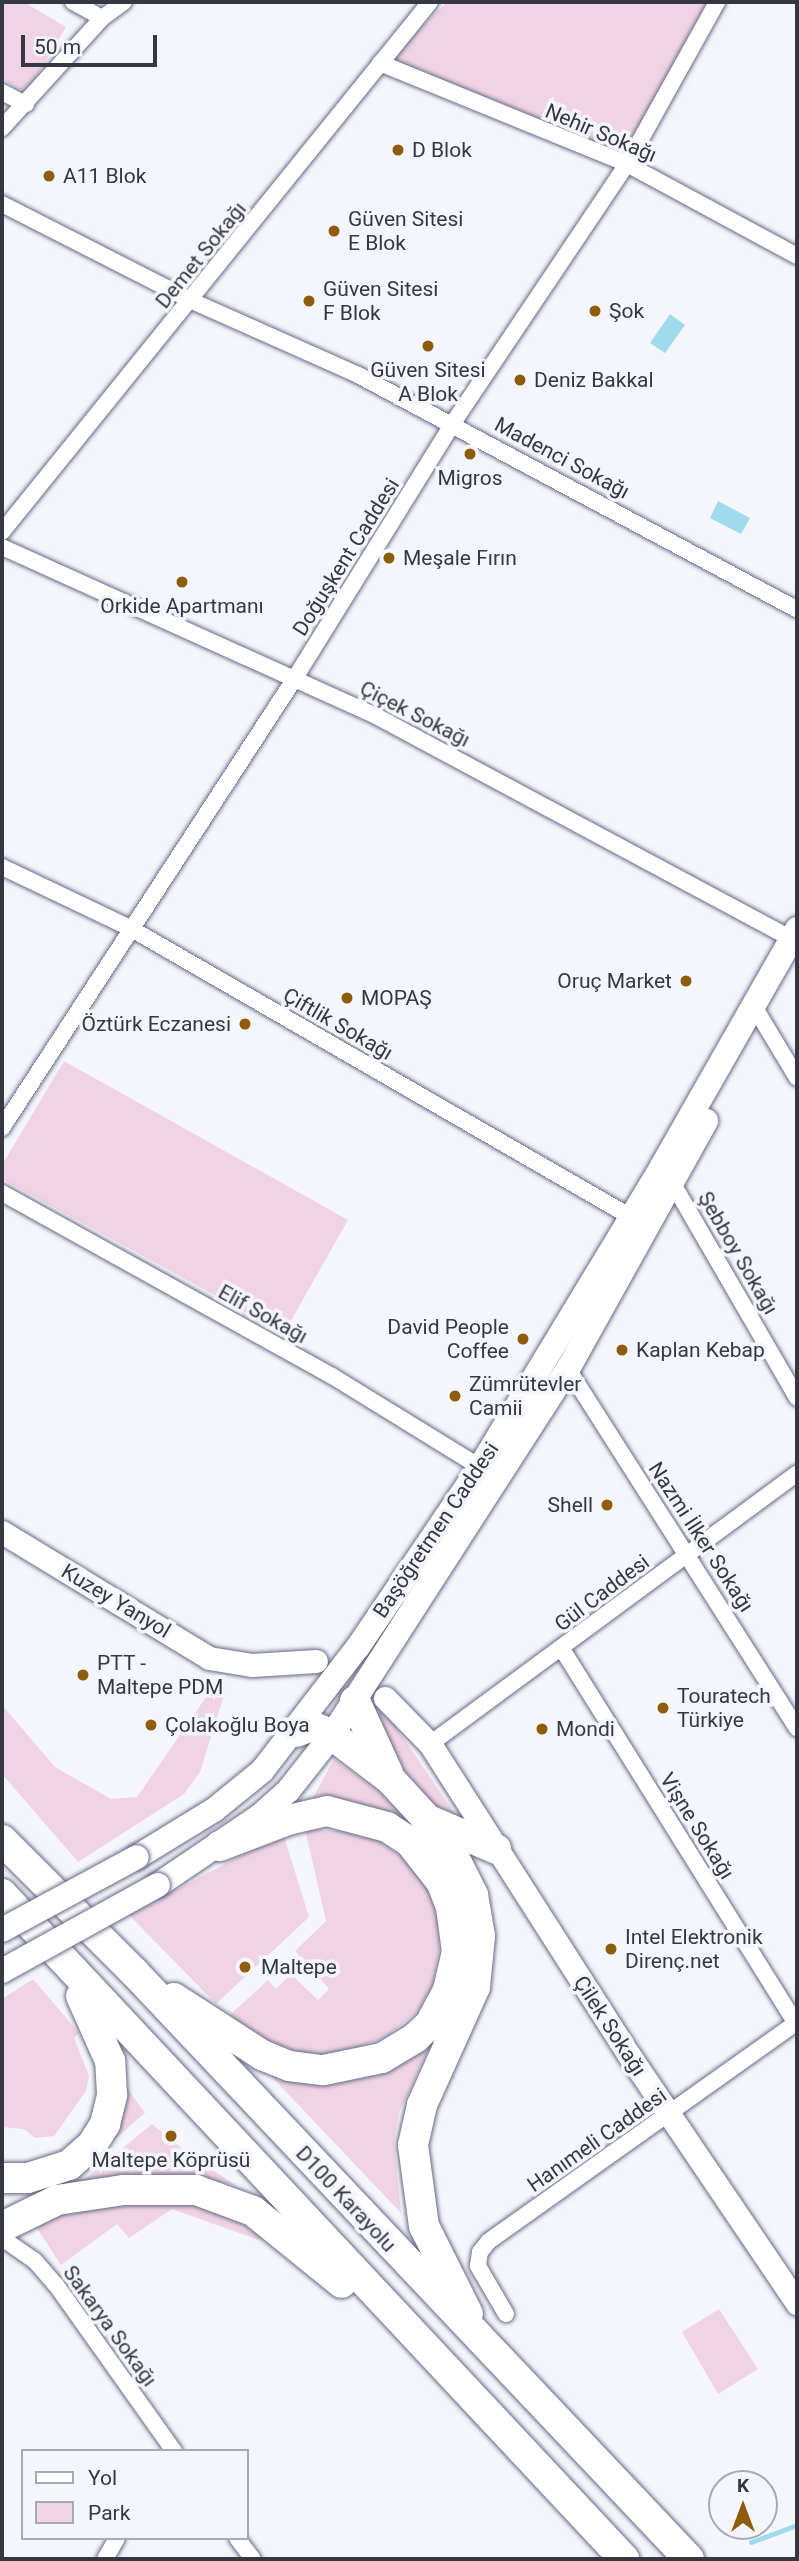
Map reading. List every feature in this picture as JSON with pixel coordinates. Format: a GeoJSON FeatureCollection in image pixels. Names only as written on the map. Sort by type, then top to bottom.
{"type":"FeatureCollection","features":[{"type":"Feature","properties":{"kind":"highway"},"geometry":{"type":"LineString","coordinates":[[355,1701],[391,1780]]}},
{"type":"Feature","properties":{"kind":"highway"},"geometry":{"type":"LineString","coordinates":[[296,1732],[312,1727],[332,1735],[391,1780],[431,1821],[465,1874],[480,1944],[472,1998],[416,2123],[416,2190],[438,2259],[486,2344]]}},
{"type":"Feature","properties":{"kind":"highway"},"geometry":{"type":"LineString","coordinates":[[134,1972],[260,2054],[307,2070],[344,2068],[382,2058],[430,2024],[454,1971],[455,1928],[442,1883],[410,1842],[366,1819],[327,1811],[288,1820],[220,1846]]}},
{"type":"Feature","properties":{"kind":"highway"},"geometry":{"type":"LineString","coordinates":[[431,1821],[496,1849]]}},
{"type":"Feature","properties":{"kind":"highway","name":"D100 Karayolu"},"geometry":{"type":"LineString","coordinates":[[2,1840],[134,1972],[689,2559]]}},
{"type":"Feature","properties":{"kind":"highway","name":"D100 Karayolu"},"geometry":{"type":"LineString","coordinates":[[6,1909],[62,1962],[624,2559]]}},
{"type":"Feature","properties":{"kind":"highway"},"geometry":{"type":"LineString","coordinates":[[2,2178],[28,2178],[69,2165],[92,2145],[108,2115],[111,2073],[105,2047],[62,1962]]}},
{"type":"Feature","properties":{"kind":"highway"},"geometry":{"type":"LineString","coordinates":[[2,2227],[41,2205],[93,2193],[161,2188],[215,2194],[267,2221],[429,2349]]}},
{"type":"Feature","properties":{"kind":"main road","name":"Başöğretmen Caddesi"},"geometry":{"type":"LineString","coordinates":[[2,1971],[158,1885],[220,1846],[274,1804],[332,1735],[355,1701],[641,1222],[796,942]]}},
{"type":"Feature","properties":{"kind":"main road","name":"Başöğretmen Caddesi"},"geometry":{"type":"LineString","coordinates":[[6,1909],[137,1857],[245,1786],[296,1732],[568,1369],[641,1222]]}},
{"type":"Feature","properties":{"kind":"main road","name":"Kuzey Yanyol"},"geometry":{"type":"LineString","coordinates":[[2,1532],[209,1658],[252,1665],[316,1661]]}},
{"type":"Feature","properties":{"kind":"main road","name":"Çilek Sokağı"},"geometry":{"type":"LineString","coordinates":[[385,1698],[430,1744],[669,2116],[797,2302]]}},
{"type":"Feature","properties":{"kind":"street"},"geometry":{"type":"LineString","coordinates":[[74,2],[102,18]]}},
{"type":"Feature","properties":{"kind":"street"},"geometry":{"type":"LineString","coordinates":[[2,128],[102,18],[124,2]]}},
{"type":"Feature","properties":{"kind":"street","name":"Demet Sokağı"},"geometry":{"type":"LineString","coordinates":[[2,532],[192,301],[430,2]]}},
{"type":"Feature","properties":{"kind":"street","name":"Doğuşkent Caddesi"},"geometry":{"type":"LineString","coordinates":[[2,1128],[295,678],[453,423],[628,164],[717,2]]}},
{"type":"Feature","properties":{"kind":"street","name":"Nehir Sokağı"},"geometry":{"type":"LineString","coordinates":[[380,63],[628,164],[797,256]]}},
{"type":"Feature","properties":{"kind":"street"},"geometry":{"type":"LineString","coordinates":[[2,92],[26,104]]}},
{"type":"Feature","properties":{"kind":"street","name":"Madenci Sokağı"},"geometry":{"type":"LineString","coordinates":[[2,204],[192,301],[326,358],[453,423],[797,609]]}},
{"type":"Feature","properties":{"kind":"street","name":"Çiçek Sokağı"},"geometry":{"type":"LineString","coordinates":[[2,547],[376,716],[796,942]]}},
{"type":"Feature","properties":{"kind":"street","name":"Çiftlik Sokağı"},"geometry":{"type":"LineString","coordinates":[[2,867],[130,929],[641,1222]]}},
{"type":"Feature","properties":{"kind":"street"},"geometry":{"type":"LineString","coordinates":[[756,1011],[797,1079]]}},
{"type":"Feature","properties":{"kind":"street","name":"Şebboy Sokağı"},"geometry":{"type":"LineString","coordinates":[[671,1168],[797,1398]]}},
{"type":"Feature","properties":{"kind":"street","name":"Elif Sokağı"},"geometry":{"type":"LineString","coordinates":[[2,1193],[332,1376],[490,1474]]}},
{"type":"Feature","properties":{"kind":"street","name":"Nazmi İlker Sokağı"},"geometry":{"type":"LineString","coordinates":[[568,1369],[797,1728]]}},
{"type":"Feature","properties":{"kind":"street","name":"Gül Caddesi"},"geometry":{"type":"LineString","coordinates":[[430,1744],[797,1473]]}},
{"type":"Feature","properties":{"kind":"street","name":"Vişne Sokağı"},"geometry":{"type":"LineString","coordinates":[[562,1649],[797,2024]]}},
{"type":"Feature","properties":{"kind":"street","name":"Hanımeli Caddesi"},"geometry":{"type":"LineString","coordinates":[[506,2314],[478,2266],[484,2246],[797,2024]]}},
{"type":"Feature","properties":{"kind":"street","name":"Sakarya Sokağı"},"geometry":{"type":"LineString","coordinates":[[2,2238],[35,2261],[56,2285],[172,2449]]}},
{"type":"Feature","properties":{"kind":"street"},"geometry":{"type":"LineString","coordinates":[[105,2559],[116,2540]]}},
{"type":"Feature","properties":{"kind":"street"},"geometry":{"type":"LineString","coordinates":[[239,2540],[253,2559]]}},
{"type":"Feature","properties":{"kind":"green space"},"geometry":{"type":"Polygon","coordinates":[[[2,2],[24,2],[66,27],[27,93],[2,79],[2,2]]]}},
{"type":"Feature","properties":{"kind":"green space"},"geometry":{"type":"Polygon","coordinates":[[[447,2],[707,2],[629,164],[382,65],[447,2]]]}},
{"type":"Feature","properties":{"kind":"green space"},"geometry":{"type":"Polygon","coordinates":[[[64,1061],[348,1220],[284,1333],[2,1179],[2,1165],[64,1061]]]}},
{"type":"Feature","properties":{"kind":"green space"},"geometry":{"type":"Polygon","coordinates":[[[213,1687],[226,1689],[200,1772],[184,1794],[78,1862],[2,1774],[2,1705],[55,1767],[111,1799],[137,1797],[213,1687]]]}},
{"type":"Feature","properties":{"kind":"green space"},"geometry":{"type":"Polygon","coordinates":[[[383,1708],[459,1820],[429,1804],[384,1752],[371,1721],[383,1708]]]}},
{"type":"Feature","properties":{"kind":"green space"},"geometry":{"type":"Polygon","coordinates":[[[334,1759],[377,1790],[422,1834],[310,1803],[334,1759]]]}},
{"type":"Feature","properties":{"kind":"green space"},"geometry":{"type":"Polygon","coordinates":[[[305,1829],[343,1831],[378,1840],[407,1861],[427,1888],[438,1919],[439,1950],[432,1987],[417,2012],[386,2037],[333,2057],[302,2056],[264,2042],[230,2015],[268,1980],[276,1989],[291,1974],[318,2000],[329,1989],[295,1951],[326,1921],[305,1829]]]}},
{"type":"Feature","properties":{"kind":"green space"},"geometry":{"type":"Polygon","coordinates":[[[283,1833],[309,1917],[216,2004],[129,1915],[283,1833]]]}},
{"type":"Feature","properties":{"kind":"green space"},"geometry":{"type":"Polygon","coordinates":[[[33,1979],[79,2033],[74,2038],[89,2076],[86,2091],[54,2136],[35,2138],[24,2129],[2,2127],[2,1999],[33,1979]]]}},
{"type":"Feature","properties":{"kind":"green space"},"geometry":{"type":"Polygon","coordinates":[[[432,2041],[399,2113],[394,2142],[401,2213],[271,2076],[333,2084],[355,2079],[432,2041]]]}},
{"type":"Feature","properties":{"kind":"green space"},"geometry":{"type":"Polygon","coordinates":[[[125,2085],[145,2113],[64,2183],[95,2151],[125,2085]]]}},
{"type":"Feature","properties":{"kind":"green space"},"geometry":{"type":"Polygon","coordinates":[[[152,2124],[186,2152],[235,2185],[185,2175],[78,2185],[152,2124]]]}},
{"type":"Feature","properties":{"kind":"green space"},"geometry":{"type":"Polygon","coordinates":[[[179,2194],[266,2232],[259,2240],[172,2209],[129,2238],[117,2224],[61,2265],[33,2222],[104,2199],[179,2194]]]}},
{"type":"Feature","properties":{"kind":"green space"},"geometry":{"type":"Polygon","coordinates":[[[719,2309],[758,2369],[718,2394],[682,2332],[719,2309]]]}},
{"type":"Feature","properties":{"kind":"water"},"geometry":{"type":"Polygon","coordinates":[[[670,314],[685,325],[665,353],[650,343],[670,314]]]}},
{"type":"Feature","properties":{"kind":"water"},"geometry":{"type":"Polygon","coordinates":[[[718,501],[750,518],[741,534],[710,518],[718,501]]]}},
{"type":"Feature","properties":{"kind":"waterway"},"geometry":{"type":"LineString","coordinates":[[751,2542],[797,2525]]}},
{"type":"Feature","properties":{"kind":"place","name":"D Blok"},"geometry":{"type":"Point","coordinates":[398,150]}},
{"type":"Feature","properties":{"kind":"place","name":"A11 Blok"},"geometry":{"type":"Point","coordinates":[49,176]}},
{"type":"Feature","properties":{"kind":"place","name":"Güven Sitesi E Blok"},"geometry":{"type":"Point","coordinates":[334,231]}},
{"type":"Feature","properties":{"kind":"place","name":"Güven Sitesi F Blok"},"geometry":{"type":"Point","coordinates":[309,301]}},
{"type":"Feature","properties":{"kind":"place","name":"Şok"},"geometry":{"type":"Point","coordinates":[595,311]}},
{"type":"Feature","properties":{"kind":"place","name":"Güven Sitesi A Blok"},"geometry":{"type":"Point","coordinates":[428,346]}},
{"type":"Feature","properties":{"kind":"place","name":"Deniz Bakkal"},"geometry":{"type":"Point","coordinates":[520,380]}},
{"type":"Feature","properties":{"kind":"place","name":"Migros"},"geometry":{"type":"Point","coordinates":[470,454]}},
{"type":"Feature","properties":{"kind":"place","name":"Meşale Fırın"},"geometry":{"type":"Point","coordinates":[389,558]}},
{"type":"Feature","properties":{"kind":"place","name":"Orkide Apartmanı"},"geometry":{"type":"Point","coordinates":[182,582]}},
{"type":"Feature","properties":{"kind":"place","name":"Oruç Market"},"geometry":{"type":"Point","coordinates":[686,981]}},
{"type":"Feature","properties":{"kind":"place","name":"MOPAŞ"},"geometry":{"type":"Point","coordinates":[347,998]}},
{"type":"Feature","properties":{"kind":"place","name":"Öztürk Eczanesi"},"geometry":{"type":"Point","coordinates":[245,1024]}},
{"type":"Feature","properties":{"kind":"place","name":"David People Coffee"},"geometry":{"type":"Point","coordinates":[523,1339]}},
{"type":"Feature","properties":{"kind":"place","name":"Kaplan Kebap"},"geometry":{"type":"Point","coordinates":[622,1350]}},
{"type":"Feature","properties":{"kind":"place","name":"Zümrütevler Camii"},"geometry":{"type":"Point","coordinates":[455,1396]}},
{"type":"Feature","properties":{"kind":"place","name":"Shell"},"geometry":{"type":"Point","coordinates":[607,1505]}},
{"type":"Feature","properties":{"kind":"place","name":"PTT - Maltepe PDM"},"geometry":{"type":"Point","coordinates":[83,1675]}},
{"type":"Feature","properties":{"kind":"place","name":"Touratech Türkiye"},"geometry":{"type":"Point","coordinates":[663,1708]}},
{"type":"Feature","properties":{"kind":"place","name":"Çolakoğlu Boya"},"geometry":{"type":"Point","coordinates":[151,1725]}},
{"type":"Feature","properties":{"kind":"place","name":"Mondi"},"geometry":{"type":"Point","coordinates":[542,1729]}},
{"type":"Feature","properties":{"kind":"place","name":"Intel Elektronik Direnç.net"},"geometry":{"type":"Point","coordinates":[611,1949]}},
{"type":"Feature","properties":{"kind":"place","name":"Maltepe"},"geometry":{"type":"Point","coordinates":[245,1967]}},
{"type":"Feature","properties":{"kind":"place","name":"Maltepe Köprüsü"},"geometry":{"type":"Point","coordinates":[171,2136]}}]}
